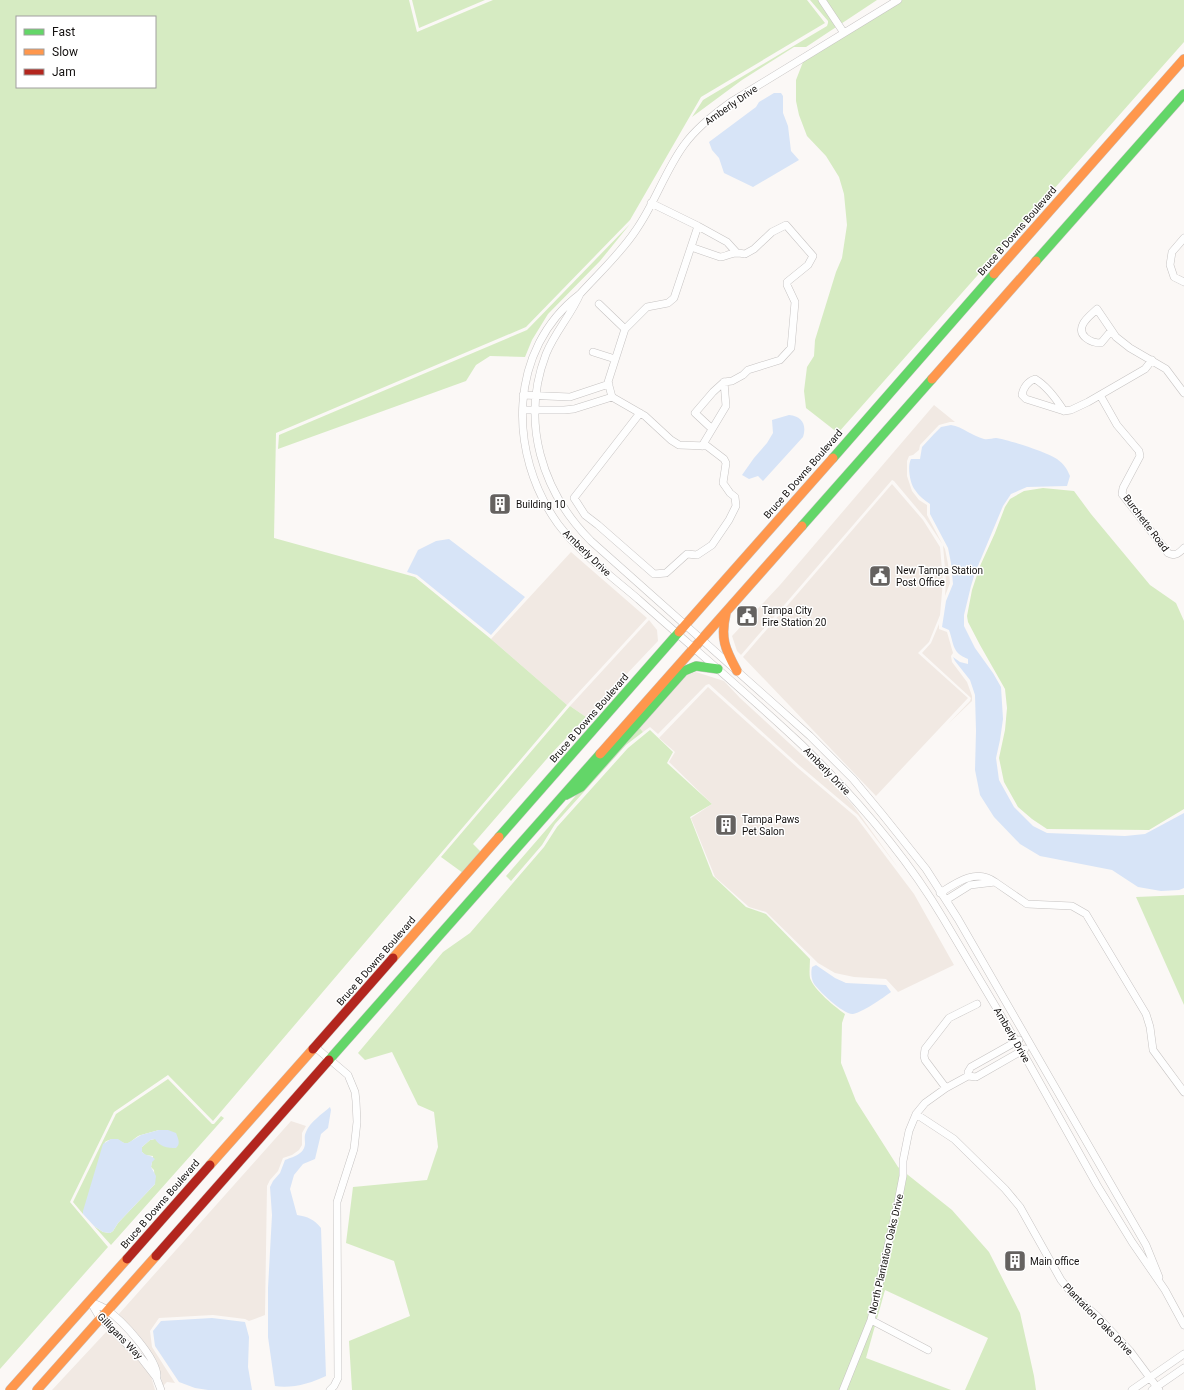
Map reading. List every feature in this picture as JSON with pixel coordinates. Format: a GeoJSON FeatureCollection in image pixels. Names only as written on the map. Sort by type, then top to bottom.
{"type":"FeatureCollection","features":[{"type":"Feature","properties":{"kind":"main road","name":"Bruce B Downs Boulevard"},"geometry":{"type":"LineString","coordinates":[[10,1390],[90,1301],[163,1216],[315,1047],[1184,59]]}},
{"type":"Feature","properties":{"kind":"main road"},"geometry":{"type":"LineString","coordinates":[[37,1390],[1184,94]]}},
{"type":"Feature","properties":{"kind":"main road"},"geometry":{"type":"LineString","coordinates":[[727,609],[721,629],[722,638],[726,652],[737,671]]}},
{"type":"Feature","properties":{"kind":"main road"},"geometry":{"type":"LineString","coordinates":[[559,799],[581,786],[684,671],[697,666],[718,669]]}},
{"type":"Feature","properties":{"kind":"street"},"geometry":{"type":"LineString","coordinates":[[822,0],[844,32]]}},
{"type":"Feature","properties":{"kind":"street","name":"Amberly Drive"},"geometry":{"type":"LineString","coordinates":[[898,0],[731,102],[706,121],[684,144],[629,240],[580,294],[555,318],[540,341],[529,367],[523,395],[523,433],[528,462],[539,490],[556,521],[579,547],[718,669],[801,745],[845,789],[875,823],[905,861],[933,900],[1022,1051],[1097,1185],[1132,1242],[1165,1290]]}},
{"type":"Feature","properties":{"kind":"street"},"geometry":{"type":"LineString","coordinates":[[651,203],[727,242],[737,253]]}},
{"type":"Feature","properties":{"kind":"street"},"geometry":{"type":"LineString","coordinates":[[691,247],[720,257],[737,253],[746,254],[754,249],[772,232],[786,225],[813,256],[808,265],[787,282],[795,302],[791,348],[780,360],[748,370],[743,375],[732,381],[724,382],[713,392],[695,413],[711,428]]}},
{"type":"Feature","properties":{"kind":"street"},"geometry":{"type":"LineString","coordinates":[[640,413],[574,498],[585,515],[654,574],[666,573],[687,554],[697,555],[712,545],[729,520],[736,506],[735,497],[723,483],[726,463],[724,459],[707,446],[679,445],[671,440],[645,416],[640,413],[612,397],[608,382],[625,329],[647,308],[668,303],[674,298],[698,226]]}},
{"type":"Feature","properties":{"kind":"street"},"geometry":{"type":"LineString","coordinates":[[1184,238],[1172,252],[1170,265],[1174,277],[1184,282]]}},
{"type":"Feature","properties":{"kind":"street","name":"Amberly Drive"},"geometry":{"type":"LineString","coordinates":[[580,294],[575,305],[558,330],[546,354],[539,377],[536,396],[536,435],[542,461],[553,490],[570,517],[591,541],[810,736],[852,779],[926,869],[1026,1036],[1146,1245],[1165,1290],[1184,1325]]}},
{"type":"Feature","properties":{"kind":"street"},"geometry":{"type":"LineString","coordinates":[[599,304],[625,329]]}},
{"type":"Feature","properties":{"kind":"street"},"geometry":{"type":"LineString","coordinates":[[1111,331],[1101,343],[1093,343],[1085,337],[1082,331],[1084,323],[1097,309],[1116,337],[1130,348],[1166,369],[1184,393]]}},
{"type":"Feature","properties":{"kind":"street"},"geometry":{"type":"LineString","coordinates":[[594,352],[615,359]]}},
{"type":"Feature","properties":{"kind":"street"},"geometry":{"type":"LineString","coordinates":[[1064,411],[1059,403],[1040,382],[1035,379],[1031,380],[1023,390],[1022,394],[1026,399],[1064,411],[1071,410],[1100,395],[1145,368],[1152,360]]}},
{"type":"Feature","properties":{"kind":"street"},"geometry":{"type":"LineString","coordinates":[[702,446],[711,428],[726,406],[724,382]]}},
{"type":"Feature","properties":{"kind":"street"},"geometry":{"type":"LineString","coordinates":[[523,395],[563,397],[587,392],[609,384]]}},
{"type":"Feature","properties":{"kind":"street","name":"Burchette Road"},"geometry":{"type":"LineString","coordinates":[[1100,395],[1117,425],[1139,451],[1140,456],[1123,488],[1122,494],[1168,553],[1172,556],[1176,555],[1184,548]]}},
{"type":"Feature","properties":{"kind":"street"},"geometry":{"type":"LineString","coordinates":[[563,397],[564,410]]}},
{"type":"Feature","properties":{"kind":"street"},"geometry":{"type":"LineString","coordinates":[[523,410],[535,411],[574,409],[612,397]]}},
{"type":"Feature","properties":{"kind":"street"},"geometry":{"type":"LineString","coordinates":[[943,896],[966,878],[972,876],[986,877],[1026,904],[1072,906],[1086,914],[1146,1014],[1150,1027],[1153,1050],[1184,1092]]}},
{"type":"Feature","properties":{"kind":"street"},"geometry":{"type":"LineString","coordinates":[[966,878],[970,885]]}},
{"type":"Feature","properties":{"kind":"street"},"geometry":{"type":"LineString","coordinates":[[933,900],[970,885],[995,882]]}},
{"type":"Feature","properties":{"kind":"street"},"geometry":{"type":"LineString","coordinates":[[946,1088],[925,1060],[925,1049],[948,1018],[977,1004]]}},
{"type":"Feature","properties":{"kind":"street"},"geometry":{"type":"LineString","coordinates":[[968,1076],[968,1072],[971,1067],[1026,1036]]}},
{"type":"Feature","properties":{"kind":"street"},"geometry":{"type":"LineString","coordinates":[[916,1114],[925,1103],[946,1088],[968,1076],[976,1077],[1031,1045]]}},
{"type":"Feature","properties":{"kind":"street"},"geometry":{"type":"LineString","coordinates":[[315,1047],[348,1075],[355,1092],[357,1122],[354,1149],[337,1202],[338,1378],[330,1390]]}},
{"type":"Feature","properties":{"kind":"street","name":"North Plantation Oaks Drive"},"geometry":{"type":"LineString","coordinates":[[843,1390],[871,1320],[898,1202],[909,1132],[916,1114]]}},
{"type":"Feature","properties":{"kind":"street","name":"Plantation Oaks Drive"},"geometry":{"type":"LineString","coordinates":[[916,1114],[954,1139],[1005,1189],[1020,1207],[1061,1280],[1074,1296],[1113,1332],[1130,1351],[1150,1377],[1156,1389]]}},
{"type":"Feature","properties":{"kind":"street","name":"Gilligans Way"},"geometry":{"type":"LineString","coordinates":[[90,1301],[107,1310],[132,1333],[154,1364],[157,1371],[156,1377]]}},
{"type":"Feature","properties":{"kind":"street","name":"Gilligans Way"},"geometry":{"type":"LineString","coordinates":[[90,1301],[100,1318],[142,1359],[156,1377],[161,1390]]}},
{"type":"Feature","properties":{"kind":"street"},"geometry":{"type":"LineString","coordinates":[[871,1320],[928,1350]]}},
{"type":"Feature","properties":{"kind":"street"},"geometry":{"type":"LineString","coordinates":[[1132,1390],[1184,1354]]}},
{"type":"Feature","properties":{"kind":"street"},"geometry":{"type":"LineString","coordinates":[[1156,1389],[1184,1368]]}},
{"type":"Feature","properties":{"kind":"shaded area"},"geometry":{"type":"Polygon","coordinates":[[[934,405],[955,422],[939,425],[920,445],[919,450],[913,455],[909,456],[907,461],[907,476],[912,491],[919,500],[927,505],[927,515],[942,544],[925,518],[892,480],[741,655],[737,651],[732,636],[780,585],[934,405]]]}},
{"type":"Feature","properties":{"kind":"shaded area"},"geometry":{"type":"Polygon","coordinates":[[[892,484],[923,520],[940,547],[943,581],[940,615],[929,642],[918,653],[968,698],[876,796],[743,657],[892,484]]]}},
{"type":"Feature","properties":{"kind":"shaded area"},"geometry":{"type":"Polygon","coordinates":[[[943,545],[948,564],[950,583],[945,596],[946,581],[943,545]]]}},
{"type":"Feature","properties":{"kind":"shaded area"},"geometry":{"type":"Polygon","coordinates":[[[571,552],[647,618],[567,705],[491,639],[571,552]]]}},
{"type":"Feature","properties":{"kind":"shaded area"},"geometry":{"type":"Polygon","coordinates":[[[649,620],[657,630],[658,641],[586,717],[570,706],[649,620]]]}},
{"type":"Feature","properties":{"kind":"shaded area"},"geometry":{"type":"Polygon","coordinates":[[[939,624],[939,629],[947,632],[953,653],[951,656],[952,662],[967,682],[972,696],[972,701],[948,724],[970,701],[971,698],[922,653],[931,643],[939,624]]]}},
{"type":"Feature","properties":{"kind":"shaded area"},"geometry":{"type":"Polygon","coordinates":[[[696,672],[724,681],[740,698],[824,775],[852,804],[899,869],[858,815],[800,766],[709,684],[706,685],[658,734],[650,727],[643,732],[639,727],[685,675],[696,672]]]}},
{"type":"Feature","properties":{"kind":"shaded area"},"geometry":{"type":"Polygon","coordinates":[[[708,687],[798,768],[856,817],[914,894],[954,965],[898,992],[886,979],[854,977],[835,973],[818,963],[766,912],[749,907],[715,877],[691,818],[712,804],[669,762],[675,752],[659,738],[708,687]]]}},
{"type":"Feature","properties":{"kind":"shaded area"},"geometry":{"type":"Polygon","coordinates":[[[291,1121],[306,1126],[302,1133],[302,1145],[299,1150],[292,1155],[283,1158],[278,1171],[267,1186],[265,1315],[249,1321],[245,1319],[213,1315],[159,1318],[150,1331],[152,1347],[175,1383],[167,1382],[163,1386],[157,1361],[135,1331],[118,1315],[291,1121]]]}},
{"type":"Feature","properties":{"kind":"shaded area"},"geometry":{"type":"Polygon","coordinates":[[[107,1331],[140,1361],[151,1376],[155,1390],[52,1390],[107,1331]]]}},
{"type":"Feature","properties":{"kind":"green space"},"geometry":{"type":"Polygon","coordinates":[[[0,0],[409,0],[417,32],[493,0],[807,0],[825,23],[701,97],[630,220],[526,327],[276,433],[274,538],[415,577],[491,639],[567,705],[213,1121],[168,1075],[114,1112],[70,1202],[108,1247],[0,1369],[0,0]]]}},
{"type":"Feature","properties":{"kind":"green space"},"geometry":{"type":"Polygon","coordinates":[[[412,0],[485,0],[419,28],[412,0]]]}},
{"type":"Feature","properties":{"kind":"green space"},"geometry":{"type":"Polygon","coordinates":[[[810,0],[877,0],[806,47],[794,47],[742,80],[692,117],[703,100],[827,26],[828,21],[810,0]]]}},
{"type":"Feature","properties":{"kind":"green space"},"geometry":{"type":"Polygon","coordinates":[[[895,0],[1184,0],[1184,42],[838,433],[806,408],[804,391],[807,367],[814,356],[815,340],[836,272],[842,258],[847,225],[844,194],[839,177],[826,156],[807,136],[799,115],[796,101],[796,80],[803,62],[895,0]]]}},
{"type":"Feature","properties":{"kind":"green space"},"geometry":{"type":"Polygon","coordinates":[[[630,224],[600,261],[548,314],[532,340],[525,357],[490,356],[476,365],[466,381],[278,449],[279,435],[527,330],[630,224]]]}},
{"type":"Feature","properties":{"kind":"green space"},"geometry":{"type":"Polygon","coordinates":[[[1043,488],[1074,491],[1091,514],[1150,585],[1176,603],[1184,621],[1184,809],[1149,830],[1047,829],[1018,807],[1004,782],[999,758],[1005,730],[1007,708],[1005,689],[968,622],[967,616],[972,590],[980,566],[1005,507],[1010,499],[1024,491],[1043,488]]]}},
{"type":"Feature","properties":{"kind":"green space"},"geometry":{"type":"Polygon","coordinates":[[[570,706],[586,717],[551,754],[473,844],[481,852],[463,873],[441,857],[570,706]]]}},
{"type":"Feature","properties":{"kind":"green space"},"geometry":{"type":"Polygon","coordinates":[[[639,727],[643,732],[626,745],[555,824],[542,845],[511,881],[506,876],[579,792],[639,727]]]}},
{"type":"Feature","properties":{"kind":"green space"},"geometry":{"type":"Polygon","coordinates":[[[650,730],[673,752],[667,763],[712,804],[690,817],[713,876],[746,907],[766,914],[810,959],[810,978],[812,983],[825,998],[845,1014],[842,1023],[841,1063],[856,1101],[898,1167],[952,1210],[989,1252],[1020,1313],[1036,1390],[965,1390],[988,1338],[885,1290],[866,1358],[951,1390],[352,1390],[349,1341],[410,1316],[394,1261],[346,1243],[353,1187],[427,1180],[438,1147],[434,1112],[418,1105],[392,1052],[365,1060],[358,1053],[443,952],[470,933],[544,847],[557,827],[628,748],[650,730]]]}},
{"type":"Feature","properties":{"kind":"green space"},"geometry":{"type":"Polygon","coordinates":[[[1184,895],[1184,1005],[1136,897],[1184,895]]]}},
{"type":"Feature","properties":{"kind":"green space"},"geometry":{"type":"Polygon","coordinates":[[[168,1079],[212,1124],[214,1124],[221,1116],[224,1118],[111,1245],[94,1226],[103,1232],[110,1233],[113,1231],[118,1223],[155,1184],[154,1170],[151,1167],[153,1156],[145,1155],[142,1152],[142,1147],[150,1140],[155,1139],[159,1130],[139,1136],[128,1143],[123,1143],[116,1139],[105,1142],[83,1214],[73,1202],[116,1114],[168,1079]]]}},
{"type":"Feature","properties":{"kind":"water"},"geometry":{"type":"Polygon","coordinates":[[[774,93],[781,93],[783,96],[783,113],[788,126],[791,151],[799,160],[753,187],[724,173],[719,158],[712,150],[709,142],[756,107],[759,102],[774,93]]]}},
{"type":"Feature","properties":{"kind":"water"},"geometry":{"type":"Polygon","coordinates":[[[789,415],[800,419],[804,425],[803,437],[763,481],[758,476],[749,479],[742,475],[773,433],[772,420],[789,415]]]}},
{"type":"Feature","properties":{"kind":"water"},"geometry":{"type":"Polygon","coordinates":[[[951,425],[984,439],[1002,439],[1052,456],[1062,463],[1070,476],[1067,486],[1027,487],[1011,494],[1003,506],[975,573],[964,615],[964,626],[975,648],[1001,687],[1003,719],[996,758],[999,780],[1014,807],[1033,826],[1047,833],[1125,836],[1145,834],[1184,813],[1184,888],[1179,890],[1161,891],[1138,887],[1112,870],[1040,856],[1020,844],[994,817],[980,795],[975,770],[975,695],[970,680],[953,657],[960,662],[968,664],[968,659],[956,651],[949,630],[942,627],[946,601],[953,584],[948,548],[930,514],[930,504],[920,496],[913,487],[909,470],[911,459],[920,459],[922,447],[941,427],[951,425]]]}},
{"type":"Feature","properties":{"kind":"water"},"geometry":{"type":"Polygon","coordinates":[[[449,539],[525,597],[491,635],[417,575],[407,572],[418,550],[436,541],[449,539]]]}},
{"type":"Feature","properties":{"kind":"water"},"geometry":{"type":"Polygon","coordinates":[[[816,965],[835,978],[846,983],[886,985],[891,992],[862,1011],[853,1014],[849,1013],[831,1001],[815,986],[812,980],[811,972],[812,967],[816,965]]]}},
{"type":"Feature","properties":{"kind":"water"},"geometry":{"type":"Polygon","coordinates":[[[330,1107],[331,1110],[328,1128],[321,1134],[315,1159],[303,1164],[294,1175],[290,1189],[297,1215],[316,1222],[321,1228],[326,1376],[301,1385],[288,1387],[275,1386],[268,1337],[268,1288],[272,1215],[270,1187],[280,1173],[285,1160],[297,1155],[304,1148],[305,1134],[310,1125],[330,1107]]]}},
{"type":"Feature","properties":{"kind":"water"},"geometry":{"type":"Polygon","coordinates":[[[159,1130],[168,1130],[176,1133],[179,1141],[178,1146],[176,1148],[170,1148],[159,1144],[155,1139],[150,1140],[142,1147],[142,1152],[155,1159],[152,1162],[151,1167],[156,1176],[155,1184],[118,1223],[113,1231],[110,1233],[103,1232],[94,1226],[83,1214],[83,1211],[103,1144],[111,1139],[118,1139],[124,1143],[128,1143],[141,1135],[159,1130]]]}},
{"type":"Feature","properties":{"kind":"water"},"geometry":{"type":"Polygon","coordinates":[[[212,1318],[245,1322],[249,1337],[248,1367],[252,1390],[208,1390],[195,1388],[179,1382],[155,1346],[153,1331],[161,1321],[212,1318]]]}},
{"type":"Feature","properties":{"kind":"traffic: fast"},"geometry":{"type":"LineString","coordinates":[[1036,261],[1184,94]]}},
{"type":"Feature","properties":{"kind":"traffic: fast"},"geometry":{"type":"LineString","coordinates":[[833,458],[994,274]]}},
{"type":"Feature","properties":{"kind":"traffic: fast"},"geometry":{"type":"LineString","coordinates":[[802,526],[932,379]]}},
{"type":"Feature","properties":{"kind":"traffic: fast"},"geometry":{"type":"LineString","coordinates":[[499,837],[679,632]]}},
{"type":"Feature","properties":{"kind":"traffic: fast"},"geometry":{"type":"LineString","coordinates":[[566,795],[581,787],[684,671],[696,666],[718,669]]}},
{"type":"Feature","properties":{"kind":"traffic: fast"},"geometry":{"type":"LineString","coordinates":[[329,1060],[600,754]]}},
{"type":"Feature","properties":{"kind":"traffic: slow"},"geometry":{"type":"LineString","coordinates":[[994,274],[1184,59]]}},
{"type":"Feature","properties":{"kind":"traffic: slow"},"geometry":{"type":"LineString","coordinates":[[932,379],[1036,261]]}},
{"type":"Feature","properties":{"kind":"traffic: slow"},"geometry":{"type":"LineString","coordinates":[[679,632],[833,458]]}},
{"type":"Feature","properties":{"kind":"traffic: slow"},"geometry":{"type":"LineString","coordinates":[[600,754],[802,526]]}},
{"type":"Feature","properties":{"kind":"traffic: slow"},"geometry":{"type":"LineString","coordinates":[[726,613],[724,622],[725,643],[729,656],[737,671]]}},
{"type":"Feature","properties":{"kind":"traffic: slow"},"geometry":{"type":"LineString","coordinates":[[393,958],[499,837]]}},
{"type":"Feature","properties":{"kind":"traffic: slow"},"geometry":{"type":"LineString","coordinates":[[210,1165],[313,1049]]}},
{"type":"Feature","properties":{"kind":"traffic: slow"},"geometry":{"type":"LineString","coordinates":[[37,1390],[156,1256]]}},
{"type":"Feature","properties":{"kind":"traffic: slow"},"geometry":{"type":"LineString","coordinates":[[10,1390],[127,1259]]}},
{"type":"Feature","properties":{"kind":"traffic: jam"},"geometry":{"type":"LineString","coordinates":[[313,1049],[393,958]]}},
{"type":"Feature","properties":{"kind":"traffic: jam"},"geometry":{"type":"LineString","coordinates":[[156,1256],[329,1060]]}},
{"type":"Feature","properties":{"kind":"traffic: jam"},"geometry":{"type":"LineString","coordinates":[[127,1259],[210,1165]]}},
{"type":"Feature","properties":{"kind":"place","name":"Building 10"},"geometry":{"type":"Point","coordinates":[500,504]}},
{"type":"Feature","properties":{"kind":"place","name":"New Tampa Station Post Office"},"geometry":{"type":"Point","coordinates":[880,576]}},
{"type":"Feature","properties":{"kind":"place","name":"Tampa City Fire Station 20"},"geometry":{"type":"Point","coordinates":[747,616]}},
{"type":"Feature","properties":{"kind":"place","name":"Tampa Paws Pet Salon"},"geometry":{"type":"Point","coordinates":[726,825]}},
{"type":"Feature","properties":{"kind":"place","name":"Main office"},"geometry":{"type":"Point","coordinates":[1015,1261]}}]}
